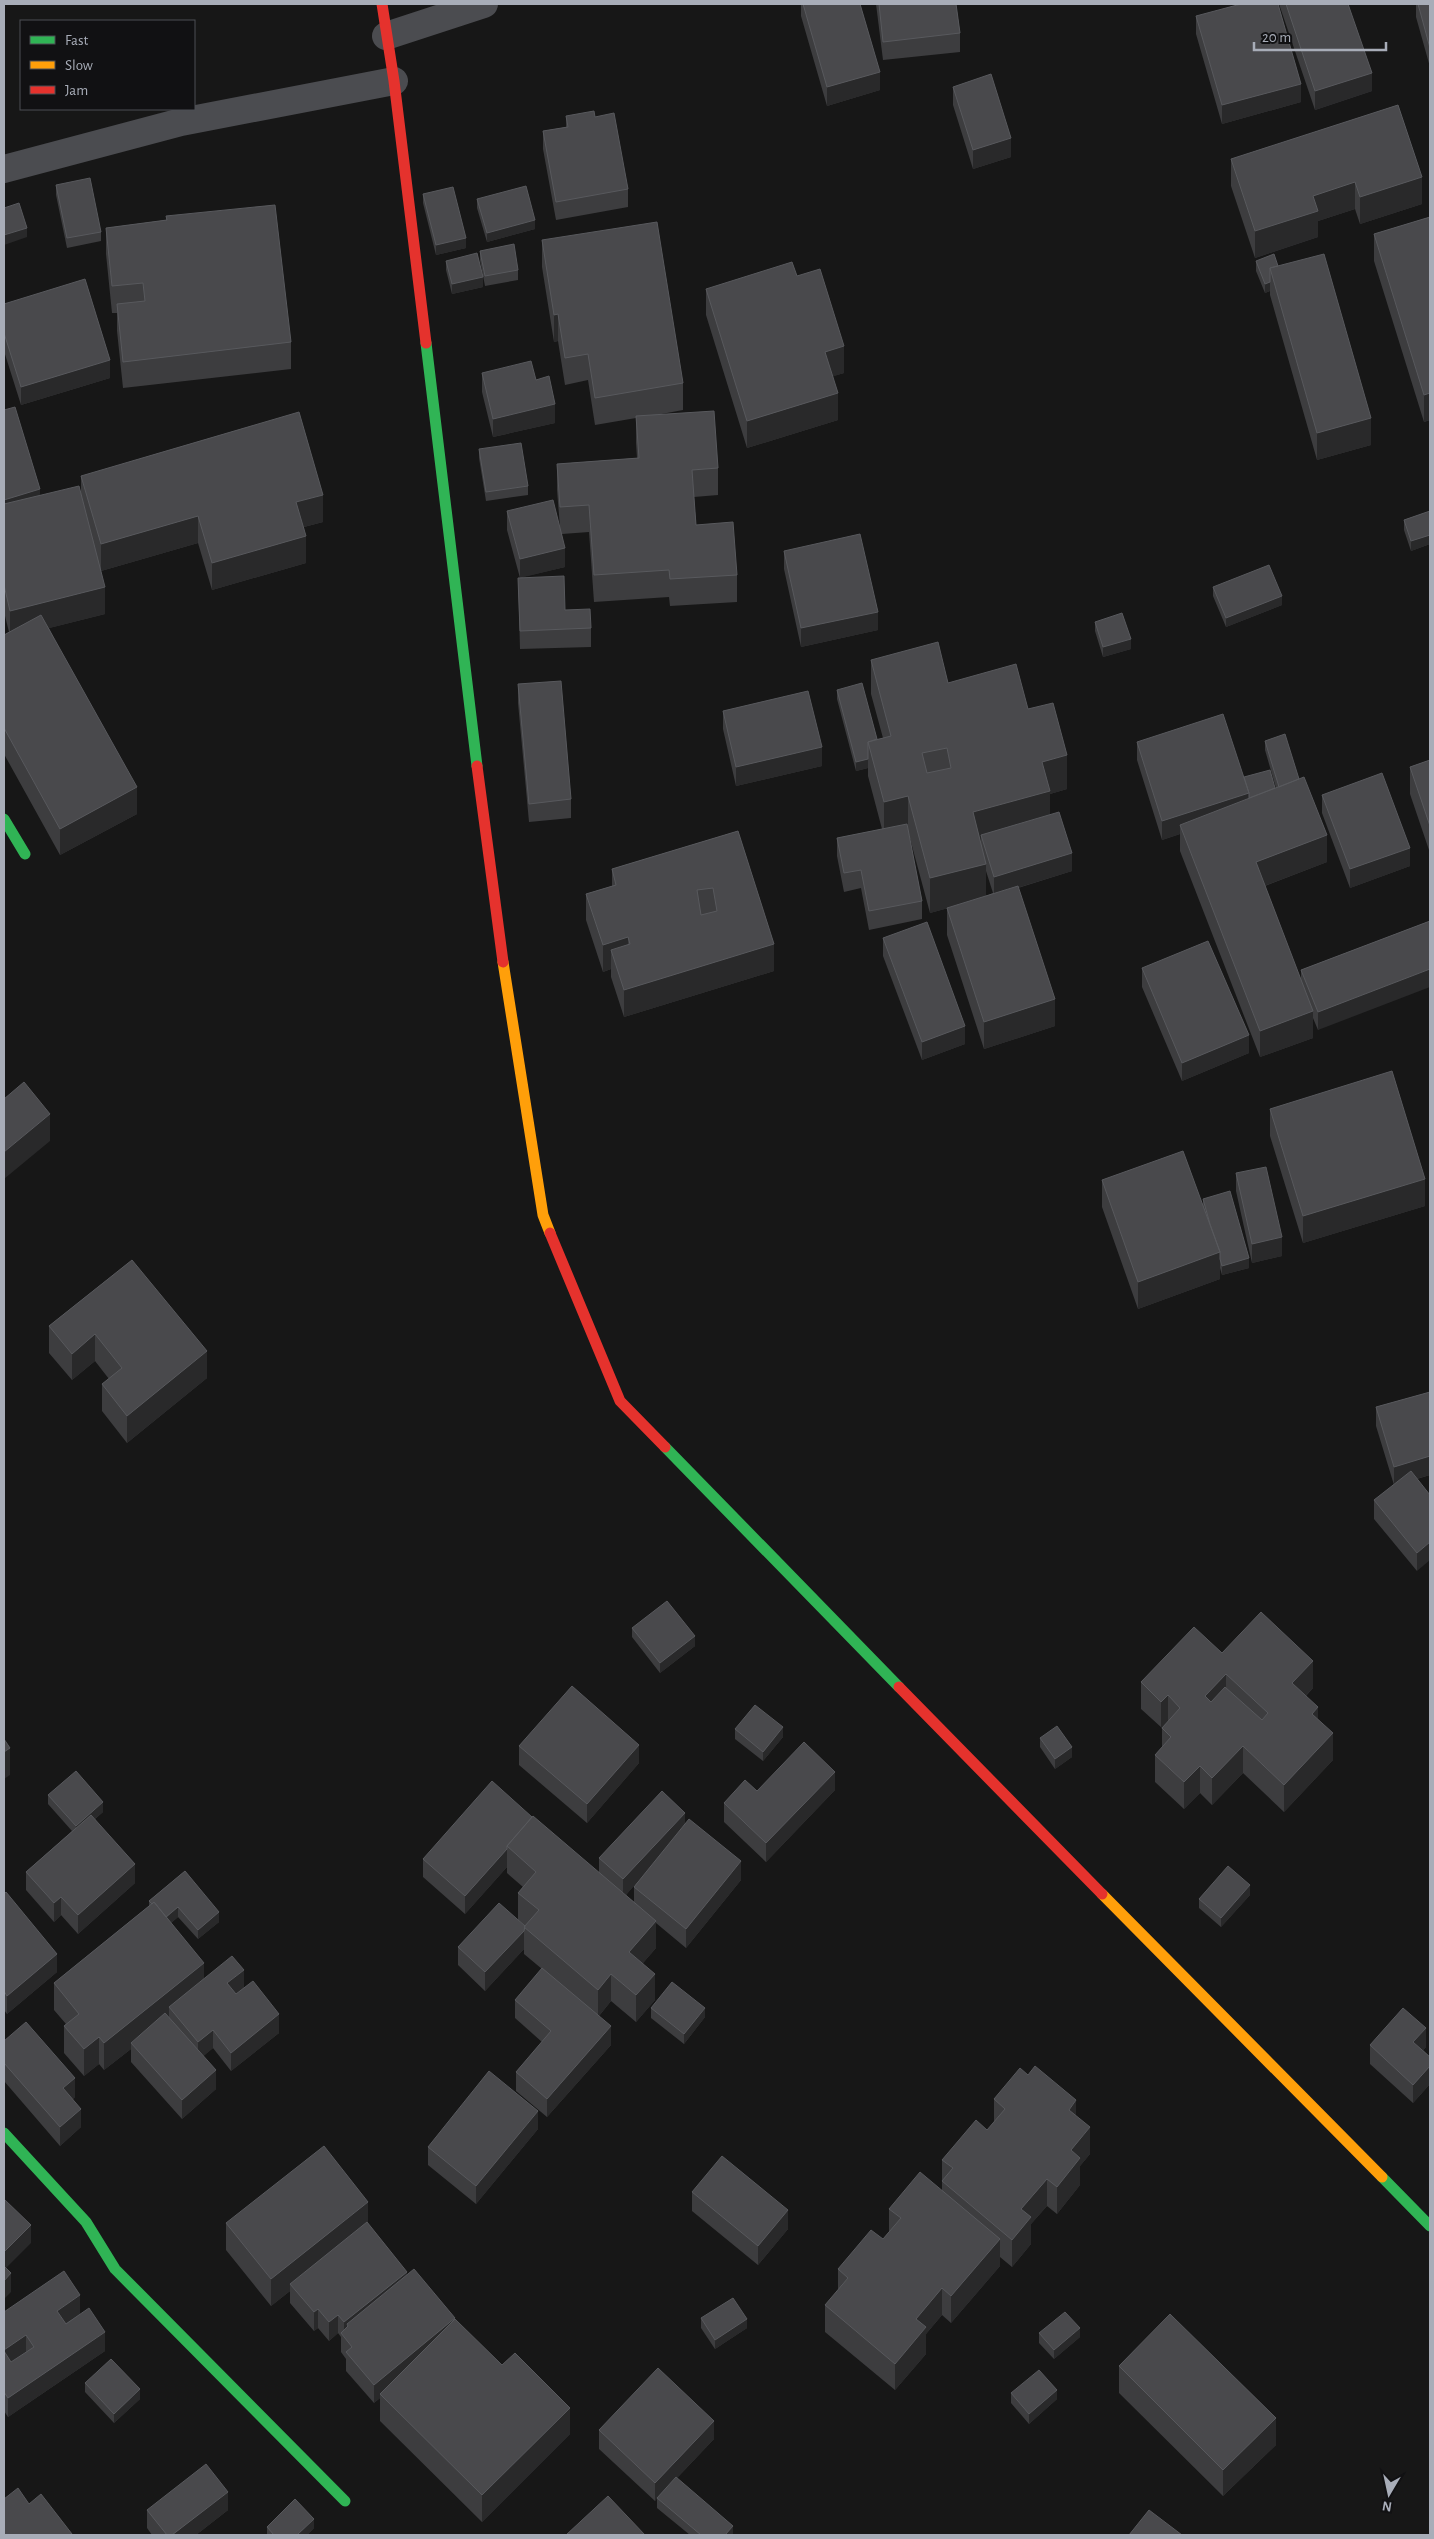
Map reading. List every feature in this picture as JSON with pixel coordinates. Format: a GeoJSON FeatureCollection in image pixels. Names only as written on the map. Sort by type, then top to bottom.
{"type":"FeatureCollection","features":[{"type":"Feature","properties":{"kind":"street"},"geometry":{"type":"LineString","coordinates":[[382,4],[394,81],[495,912],[543,1215],[620,1401],[1108,1901],[1430,2226]]}},
{"type":"Feature","properties":{"kind":"street"},"geometry":{"type":"LineString","coordinates":[[386,36],[484,4]]}},
{"type":"Feature","properties":{"kind":"street"},"geometry":{"type":"LineString","coordinates":[[4,169],[181,122],[394,81]]}},
{"type":"Feature","properties":{"kind":"street"},"geometry":{"type":"LineString","coordinates":[[4,819],[25,854]]}},
{"type":"Feature","properties":{"kind":"street"},"geometry":{"type":"LineString","coordinates":[[4,2134],[86,2222],[115,2269],[345,2501]]}},
{"type":"Feature","properties":{"kind":"building"},"geometry":{"type":"Polygon","coordinates":[[[803,4],[860,4],[880,72],[827,87],[803,4]]]}},
{"type":"Feature","properties":{"kind":"building"},"geometry":{"type":"Polygon","coordinates":[[[879,4],[956,4],[960,33],[883,42],[879,4]]]}},
{"type":"Feature","properties":{"kind":"building"},"geometry":{"type":"Polygon","coordinates":[[[1241,4],[1278,4],[1301,84],[1222,105],[1196,16],[1241,4]]]}},
{"type":"Feature","properties":{"kind":"building"},"geometry":{"type":"Polygon","coordinates":[[[1286,4],[1348,4],[1372,73],[1315,91],[1286,4]]]}},
{"type":"Feature","properties":{"kind":"building"},"geometry":{"type":"Polygon","coordinates":[[[1418,4],[1430,4],[1430,48],[1418,4]]]}},
{"type":"Feature","properties":{"kind":"building"},"geometry":{"type":"Polygon","coordinates":[[[991,74],[1011,138],[973,150],[953,87],[991,74]]]}},
{"type":"Feature","properties":{"kind":"building"},"geometry":{"type":"Polygon","coordinates":[[[1398,105],[1422,177],[1360,197],[1355,182],[1313,196],[1318,211],[1255,231],[1231,159],[1398,105]]]}},
{"type":"Feature","properties":{"kind":"building"},"geometry":{"type":"Polygon","coordinates":[[[594,111],[595,117],[614,113],[628,189],[556,202],[543,131],[568,127],[566,116],[594,111]]]}},
{"type":"Feature","properties":{"kind":"building"},"geometry":{"type":"Polygon","coordinates":[[[90,178],[101,232],[67,238],[56,185],[90,178]]]}},
{"type":"Feature","properties":{"kind":"building"},"geometry":{"type":"Polygon","coordinates":[[[526,186],[535,220],[487,233],[477,199],[526,186]]]}},
{"type":"Feature","properties":{"kind":"building"},"geometry":{"type":"Polygon","coordinates":[[[453,187],[466,238],[436,245],[423,194],[453,187]]]}},
{"type":"Feature","properties":{"kind":"building"},"geometry":{"type":"Polygon","coordinates":[[[19,203],[27,228],[4,235],[4,208],[19,203]]]}},
{"type":"Feature","properties":{"kind":"building"},"geometry":{"type":"Polygon","coordinates":[[[275,205],[291,342],[123,362],[117,304],[145,301],[143,283],[112,286],[106,228],[167,220],[166,216],[275,205]]]}},
{"type":"Feature","properties":{"kind":"building"},"geometry":{"type":"Polygon","coordinates":[[[1430,217],[1430,393],[1424,395],[1374,234],[1430,217]]]}},
{"type":"Feature","properties":{"kind":"building"},"geometry":{"type":"Polygon","coordinates":[[[657,222],[683,383],[595,398],[588,354],[565,358],[558,314],[554,315],[542,240],[657,222]]]}},
{"type":"Feature","properties":{"kind":"building"},"geometry":{"type":"Polygon","coordinates":[[[514,244],[518,270],[485,276],[480,251],[514,244]]]}},
{"type":"Feature","properties":{"kind":"building"},"geometry":{"type":"Polygon","coordinates":[[[477,253],[483,277],[452,284],[446,261],[477,253]]]}},
{"type":"Feature","properties":{"kind":"building"},"geometry":{"type":"Polygon","coordinates":[[[1274,254],[1278,266],[1270,268],[1270,282],[1265,284],[1256,261],[1274,254]]]}},
{"type":"Feature","properties":{"kind":"building"},"geometry":{"type":"Polygon","coordinates":[[[1324,254],[1371,418],[1317,433],[1270,268],[1324,254]]]}},
{"type":"Feature","properties":{"kind":"building"},"geometry":{"type":"Polygon","coordinates":[[[792,262],[797,276],[820,269],[844,346],[825,352],[838,393],[747,421],[706,289],[792,262]]]}},
{"type":"Feature","properties":{"kind":"building"},"geometry":{"type":"Polygon","coordinates":[[[85,279],[110,360],[21,387],[4,333],[4,304],[85,279]]]}},
{"type":"Feature","properties":{"kind":"building"},"geometry":{"type":"Polygon","coordinates":[[[531,361],[536,380],[549,376],[555,404],[493,419],[482,373],[531,361]]]}},
{"type":"Feature","properties":{"kind":"building"},"geometry":{"type":"Polygon","coordinates":[[[15,407],[40,489],[4,500],[4,410],[15,407]]]}},
{"type":"Feature","properties":{"kind":"building"},"geometry":{"type":"Polygon","coordinates":[[[714,411],[718,468],[692,470],[696,525],[733,522],[737,575],[670,579],[669,570],[594,575],[589,505],[560,507],[557,464],[639,458],[636,416],[714,411]]]}},
{"type":"Feature","properties":{"kind":"building"},"geometry":{"type":"Polygon","coordinates":[[[299,412],[323,495],[296,502],[306,536],[212,563],[198,516],[101,544],[81,476],[299,412]]]}},
{"type":"Feature","properties":{"kind":"building"},"geometry":{"type":"Polygon","coordinates":[[[521,443],[528,486],[486,492],[479,449],[521,443]]]}},
{"type":"Feature","properties":{"kind":"building"},"geometry":{"type":"Polygon","coordinates":[[[79,486],[105,587],[10,611],[4,585],[4,504],[79,486]]]}},
{"type":"Feature","properties":{"kind":"building"},"geometry":{"type":"Polygon","coordinates":[[[553,500],[565,548],[520,559],[507,511],[553,500]]]}},
{"type":"Feature","properties":{"kind":"building"},"geometry":{"type":"Polygon","coordinates":[[[1430,511],[1430,535],[1411,541],[1404,520],[1430,511]]]}},
{"type":"Feature","properties":{"kind":"building"},"geometry":{"type":"Polygon","coordinates":[[[860,534],[878,612],[801,628],[784,551],[860,534]]]}},
{"type":"Feature","properties":{"kind":"building"},"geometry":{"type":"Polygon","coordinates":[[[1269,565],[1282,596],[1226,618],[1213,587],[1269,565]]]}},
{"type":"Feature","properties":{"kind":"building"},"geometry":{"type":"Polygon","coordinates":[[[564,576],[565,610],[590,609],[591,628],[520,631],[518,578],[564,576]]]}},
{"type":"Feature","properties":{"kind":"building"},"geometry":{"type":"Polygon","coordinates":[[[1122,613],[1131,639],[1103,647],[1095,622],[1122,613]]]}},
{"type":"Feature","properties":{"kind":"building"},"geometry":{"type":"Polygon","coordinates":[[[41,615],[137,787],[60,829],[4,728],[4,635],[41,615]]]}},
{"type":"Feature","properties":{"kind":"building"},"geometry":{"type":"Polygon","coordinates":[[[938,642],[948,683],[1016,664],[1028,709],[1053,703],[1067,755],[1042,762],[1050,791],[973,812],[986,864],[930,878],[908,796],[884,802],[868,742],[891,736],[871,660],[938,642]],[[947,748],[922,753],[927,773],[951,768],[947,748]]]}},
{"type":"Feature","properties":{"kind":"building"},"geometry":{"type":"Polygon","coordinates":[[[561,681],[571,799],[529,804],[518,684],[561,681]]]}},
{"type":"Feature","properties":{"kind":"building"},"geometry":{"type":"Polygon","coordinates":[[[862,683],[877,739],[868,742],[868,759],[856,762],[837,690],[862,683]]]}},
{"type":"Feature","properties":{"kind":"building"},"geometry":{"type":"Polygon","coordinates":[[[808,691],[822,747],[736,767],[723,711],[808,691]]]}},
{"type":"Feature","properties":{"kind":"building"},"geometry":{"type":"Polygon","coordinates":[[[1223,714],[1249,793],[1162,821],[1137,742],[1223,714]]]}},
{"type":"Feature","properties":{"kind":"building"},"geometry":{"type":"Polygon","coordinates":[[[1285,734],[1299,779],[1279,787],[1265,741],[1285,734]]]}},
{"type":"Feature","properties":{"kind":"building"},"geometry":{"type":"Polygon","coordinates":[[[1430,760],[1430,826],[1410,767],[1430,760]]]}},
{"type":"Feature","properties":{"kind":"building"},"geometry":{"type":"Polygon","coordinates":[[[1270,770],[1275,788],[1249,798],[1244,777],[1270,770]]]}},
{"type":"Feature","properties":{"kind":"building"},"geometry":{"type":"Polygon","coordinates":[[[1382,773],[1410,848],[1350,869],[1322,795],[1382,773]]]}},
{"type":"Feature","properties":{"kind":"building"},"geometry":{"type":"Polygon","coordinates":[[[1304,777],[1327,835],[1256,862],[1313,1011],[1260,1031],[1180,825],[1304,777]]]}},
{"type":"Feature","properties":{"kind":"building"},"geometry":{"type":"Polygon","coordinates":[[[1059,812],[1072,853],[994,877],[981,835],[1059,812]]]}},
{"type":"Feature","properties":{"kind":"building"},"geometry":{"type":"Polygon","coordinates":[[[907,824],[922,901],[869,911],[861,870],[844,873],[837,838],[907,824]]]}},
{"type":"Feature","properties":{"kind":"building"},"geometry":{"type":"Polygon","coordinates":[[[738,831],[774,944],[624,990],[611,950],[630,944],[628,937],[603,945],[586,894],[616,885],[612,869],[738,831]],[[713,888],[697,890],[701,915],[717,911],[713,888]]]}},
{"type":"Feature","properties":{"kind":"building"},"geometry":{"type":"Polygon","coordinates":[[[1018,886],[1055,999],[984,1022],[947,908],[1018,886]]]}},
{"type":"Feature","properties":{"kind":"building"},"geometry":{"type":"Polygon","coordinates":[[[1430,921],[1430,969],[1318,1012],[1301,970],[1430,921]]]}},
{"type":"Feature","properties":{"kind":"building"},"geometry":{"type":"Polygon","coordinates":[[[927,922],[965,1026],[922,1042],[883,938],[927,922]]]}},
{"type":"Feature","properties":{"kind":"building"},"geometry":{"type":"Polygon","coordinates":[[[1208,941],[1249,1035],[1182,1063],[1142,968],[1208,941]]]}},
{"type":"Feature","properties":{"kind":"building"},"geometry":{"type":"Polygon","coordinates":[[[1392,1071],[1425,1179],[1303,1216],[1270,1109],[1392,1071]]]}},
{"type":"Feature","properties":{"kind":"building"},"geometry":{"type":"Polygon","coordinates":[[[24,1082],[50,1114],[4,1152],[4,1099],[24,1082]]]}},
{"type":"Feature","properties":{"kind":"building"},"geometry":{"type":"Polygon","coordinates":[[[1183,1151],[1220,1252],[1138,1282],[1102,1180],[1183,1151]]]}},
{"type":"Feature","properties":{"kind":"building"},"geometry":{"type":"Polygon","coordinates":[[[1266,1167],[1282,1237],[1252,1244],[1236,1173],[1266,1167]]]}},
{"type":"Feature","properties":{"kind":"building"},"geometry":{"type":"Polygon","coordinates":[[[1230,1191],[1249,1258],[1222,1266],[1220,1252],[1203,1199],[1230,1191]]]}},
{"type":"Feature","properties":{"kind":"building"},"geometry":{"type":"Polygon","coordinates":[[[132,1260],[207,1351],[127,1416],[102,1384],[122,1368],[95,1334],[72,1354],[49,1326],[132,1260]]]}},
{"type":"Feature","properties":{"kind":"building"},"geometry":{"type":"Polygon","coordinates":[[[1430,1392],[1430,1456],[1394,1467],[1376,1407],[1430,1392]]]}},
{"type":"Feature","properties":{"kind":"building"},"geometry":{"type":"Polygon","coordinates":[[[1411,1471],[1430,1495],[1430,1542],[1417,1553],[1374,1500],[1411,1471]]]}},
{"type":"Feature","properties":{"kind":"building"},"geometry":{"type":"Polygon","coordinates":[[[667,1601],[695,1636],[660,1663],[632,1628],[667,1601]]]}},
{"type":"Feature","properties":{"kind":"building"},"geometry":{"type":"Polygon","coordinates":[[[1261,1612],[1313,1661],[1292,1683],[1318,1707],[1312,1714],[1333,1733],[1284,1785],[1243,1746],[1212,1778],[1200,1766],[1184,1782],[1155,1755],[1171,1737],[1162,1728],[1180,1708],[1168,1695],[1161,1702],[1141,1682],[1194,1627],[1222,1653],[1261,1612]],[[1226,1674],[1205,1696],[1211,1702],[1225,1687],[1262,1720],[1268,1713],[1226,1674]]]}},
{"type":"Feature","properties":{"kind":"building"},"geometry":{"type":"Polygon","coordinates":[[[572,1686],[639,1745],[587,1804],[519,1746],[572,1686]]]}},
{"type":"Feature","properties":{"kind":"building"},"geometry":{"type":"Polygon","coordinates":[[[755,1705],[783,1727],[763,1752],[735,1729],[755,1705]]]}},
{"type":"Feature","properties":{"kind":"building"},"geometry":{"type":"Polygon","coordinates":[[[1057,1726],[1072,1747],[1055,1759],[1040,1738],[1057,1726]]]}},
{"type":"Feature","properties":{"kind":"building"},"geometry":{"type":"Polygon","coordinates":[[[4,1739],[10,1748],[4,1752],[4,1739]]]}},
{"type":"Feature","properties":{"kind":"building"},"geometry":{"type":"Polygon","coordinates":[[[804,1742],[835,1772],[766,1843],[724,1803],[745,1780],[757,1791],[804,1742]]]}},
{"type":"Feature","properties":{"kind":"building"},"geometry":{"type":"Polygon","coordinates":[[[76,1771],[103,1802],[76,1826],[48,1795],[76,1771]]]}},
{"type":"Feature","properties":{"kind":"building"},"geometry":{"type":"Polygon","coordinates":[[[492,1781],[532,1817],[507,1846],[507,1849],[465,1896],[423,1859],[492,1781]]]}},
{"type":"Feature","properties":{"kind":"building"},"geometry":{"type":"Polygon","coordinates":[[[662,1791],[685,1813],[623,1879],[599,1858],[662,1791]]]}},
{"type":"Feature","properties":{"kind":"building"},"geometry":{"type":"Polygon","coordinates":[[[91,1815],[135,1864],[78,1915],[61,1897],[54,1903],[26,1872],[91,1815]]]}},
{"type":"Feature","properties":{"kind":"building"},"geometry":{"type":"Polygon","coordinates":[[[533,1816],[656,1921],[629,1952],[655,1974],[636,1995],[611,1974],[598,1990],[524,1927],[539,1910],[518,1893],[536,1872],[507,1846],[533,1816]]]}},
{"type":"Feature","properties":{"kind":"building"},"geometry":{"type":"Polygon","coordinates":[[[689,1819],[741,1861],[686,1929],[634,1887],[689,1819]]]}},
{"type":"Feature","properties":{"kind":"building"},"geometry":{"type":"Polygon","coordinates":[[[1228,1866],[1250,1885],[1221,1918],[1199,1899],[1228,1866]]]}},
{"type":"Feature","properties":{"kind":"building"},"geometry":{"type":"Polygon","coordinates":[[[185,1871],[219,1912],[198,1930],[178,1907],[166,1917],[154,1902],[152,1904],[149,1901],[185,1871]]]}},
{"type":"Feature","properties":{"kind":"building"},"geometry":{"type":"Polygon","coordinates":[[[6,1892],[57,1954],[7,1996],[4,1991],[4,1894],[6,1892]]]}},
{"type":"Feature","properties":{"kind":"building"},"geometry":{"type":"Polygon","coordinates":[[[154,1902],[204,1963],[104,2043],[99,2037],[84,2049],[64,2026],[79,2014],[54,1983],[154,1902]]]}},
{"type":"Feature","properties":{"kind":"building"},"geometry":{"type":"Polygon","coordinates":[[[499,1903],[525,1926],[524,1931],[485,1972],[458,1947],[499,1903]]]}},
{"type":"Feature","properties":{"kind":"building"},"geometry":{"type":"Polygon","coordinates":[[[232,1956],[244,1970],[227,1983],[236,1994],[253,1981],[279,2014],[231,2053],[213,2030],[198,2042],[169,2007],[232,1956]]]}},
{"type":"Feature","properties":{"kind":"building"},"geometry":{"type":"Polygon","coordinates":[[[542,1968],[611,2026],[547,2099],[516,2072],[551,2031],[515,2000],[542,1968]]]}},
{"type":"Feature","properties":{"kind":"building"},"geometry":{"type":"Polygon","coordinates":[[[672,1982],[705,2008],[684,2034],[651,2008],[672,1982]]]}},
{"type":"Feature","properties":{"kind":"building"},"geometry":{"type":"Polygon","coordinates":[[[1403,2008],[1426,2028],[1413,2042],[1430,2057],[1430,2066],[1413,2085],[1370,2045],[1403,2008]]]}},
{"type":"Feature","properties":{"kind":"building"},"geometry":{"type":"Polygon","coordinates":[[[165,2013],[216,2070],[182,2100],[131,2043],[165,2013]]]}},
{"type":"Feature","properties":{"kind":"building"},"geometry":{"type":"Polygon","coordinates":[[[26,2022],[75,2078],[63,2088],[81,2109],[60,2127],[4,2063],[4,2041],[26,2022]]]}},
{"type":"Feature","properties":{"kind":"building"},"geometry":{"type":"Polygon","coordinates":[[[1035,2066],[1076,2100],[1069,2110],[1090,2127],[1071,2150],[1080,2158],[1057,2187],[1047,2179],[1021,2209],[1031,2217],[1012,2240],[942,2181],[953,2168],[942,2160],[976,2120],[987,2130],[1005,2109],[994,2099],[1020,2068],[1028,2075],[1035,2066]]]}},
{"type":"Feature","properties":{"kind":"building"},"geometry":{"type":"Polygon","coordinates":[[[489,2071],[538,2111],[476,2186],[428,2147],[489,2071]]]}},
{"type":"Feature","properties":{"kind":"building"},"geometry":{"type":"Polygon","coordinates":[[[324,2146],[368,2202],[271,2279],[226,2223],[324,2146]]]}},
{"type":"Feature","properties":{"kind":"building"},"geometry":{"type":"Polygon","coordinates":[[[722,2156],[788,2210],[758,2246],[692,2192],[722,2156]]]}},
{"type":"Feature","properties":{"kind":"building"},"geometry":{"type":"Polygon","coordinates":[[[920,2172],[1000,2239],[951,2296],[942,2288],[916,2319],[926,2327],[895,2364],[825,2305],[848,2278],[838,2269],[871,2230],[883,2239],[901,2218],[889,2209],[920,2172]]]}},
{"type":"Feature","properties":{"kind":"building"},"geometry":{"type":"Polygon","coordinates":[[[4,2199],[31,2225],[4,2252],[4,2199]]]}},
{"type":"Feature","properties":{"kind":"building"},"geometry":{"type":"Polygon","coordinates":[[[367,2222],[407,2272],[344,2322],[338,2315],[329,2322],[318,2309],[314,2312],[290,2284],[367,2222]]]}},
{"type":"Feature","properties":{"kind":"building"},"geometry":{"type":"Polygon","coordinates":[[[4,2266],[11,2273],[4,2281],[4,2266]]]}},
{"type":"Feature","properties":{"kind":"building"},"geometry":{"type":"Polygon","coordinates":[[[414,2269],[455,2318],[374,2385],[346,2352],[352,2347],[341,2333],[348,2326],[347,2324],[414,2269]]]}},
{"type":"Feature","properties":{"kind":"building"},"geometry":{"type":"Polygon","coordinates":[[[64,2271],[80,2295],[57,2311],[66,2324],[89,2308],[105,2332],[8,2398],[4,2392],[4,2351],[11,2362],[34,2347],[26,2335],[4,2350],[4,2312],[64,2271]]]}},
{"type":"Feature","properties":{"kind":"building"},"geometry":{"type":"Polygon","coordinates":[[[733,2298],[747,2319],[715,2340],[701,2318],[733,2298]]]}},
{"type":"Feature","properties":{"kind":"building"},"geometry":{"type":"Polygon","coordinates":[[[1065,2312],[1080,2328],[1054,2350],[1039,2333],[1065,2312]]]}},
{"type":"Feature","properties":{"kind":"building"},"geometry":{"type":"Polygon","coordinates":[[[1170,2314],[1276,2418],[1223,2470],[1119,2366],[1170,2314]]]}},
{"type":"Feature","properties":{"kind":"building"},"geometry":{"type":"Polygon","coordinates":[[[455,2319],[502,2365],[515,2353],[570,2408],[482,2495],[380,2394],[455,2319]]]}},
{"type":"Feature","properties":{"kind":"building"},"geometry":{"type":"Polygon","coordinates":[[[111,2359],[140,2389],[114,2414],[85,2383],[111,2359]]]}},
{"type":"Feature","properties":{"kind":"building"},"geometry":{"type":"Polygon","coordinates":[[[658,2368],[714,2421],[655,2483],[599,2430],[658,2368]]]}},
{"type":"Feature","properties":{"kind":"building"},"geometry":{"type":"Polygon","coordinates":[[[1039,2370],[1057,2390],[1029,2414],[1011,2393],[1039,2370]]]}},
{"type":"Feature","properties":{"kind":"building"},"geometry":{"type":"Polygon","coordinates":[[[206,2464],[228,2492],[172,2535],[167,2535],[147,2510],[206,2464]]]}},
{"type":"Feature","properties":{"kind":"building"},"geometry":{"type":"Polygon","coordinates":[[[676,2477],[733,2526],[725,2535],[701,2535],[657,2498],[676,2477]]]}},
{"type":"Feature","properties":{"kind":"building"},"geometry":{"type":"Polygon","coordinates":[[[18,2488],[29,2504],[41,2494],[72,2534],[4,2535],[4,2499],[18,2488]]]}},
{"type":"Feature","properties":{"kind":"building"},"geometry":{"type":"Polygon","coordinates":[[[608,2496],[645,2535],[566,2535],[608,2496]]]}},
{"type":"Feature","properties":{"kind":"building"},"geometry":{"type":"Polygon","coordinates":[[[295,2499],[314,2519],[297,2535],[274,2535],[267,2527],[295,2499]]]}},
{"type":"Feature","properties":{"kind":"building"},"geometry":{"type":"Polygon","coordinates":[[[1149,2510],[1182,2535],[1129,2535],[1149,2510]]]}},
{"type":"Feature","properties":{"kind":"traffic: fast"},"geometry":{"type":"LineString","coordinates":[[426,343],[477,766]]}},
{"type":"Feature","properties":{"kind":"traffic: fast"},"geometry":{"type":"LineString","coordinates":[[4,819],[25,854]]}},
{"type":"Feature","properties":{"kind":"traffic: fast"},"geometry":{"type":"LineString","coordinates":[[665,1447],[899,1687]]}},
{"type":"Feature","properties":{"kind":"traffic: fast"},"geometry":{"type":"LineString","coordinates":[[4,2133],[86,2222],[115,2269],[345,2501]]}},
{"type":"Feature","properties":{"kind":"traffic: fast"},"geometry":{"type":"LineString","coordinates":[[1382,2177],[1430,2226]]}},
{"type":"Feature","properties":{"kind":"traffic: slow"},"geometry":{"type":"LineString","coordinates":[[503,962],[543,1215],[550,1233]]}},
{"type":"Feature","properties":{"kind":"traffic: slow"},"geometry":{"type":"LineString","coordinates":[[1102,1894],[1382,2177]]}},
{"type":"Feature","properties":{"kind":"traffic: jam"},"geometry":{"type":"LineString","coordinates":[[382,4],[394,81],[426,343]]}},
{"type":"Feature","properties":{"kind":"traffic: jam"},"geometry":{"type":"LineString","coordinates":[[477,766],[503,962]]}},
{"type":"Feature","properties":{"kind":"traffic: jam"},"geometry":{"type":"LineString","coordinates":[[550,1233],[620,1401],[665,1447]]}},
{"type":"Feature","properties":{"kind":"traffic: jam"},"geometry":{"type":"LineString","coordinates":[[899,1687],[1102,1894]]}}]}
